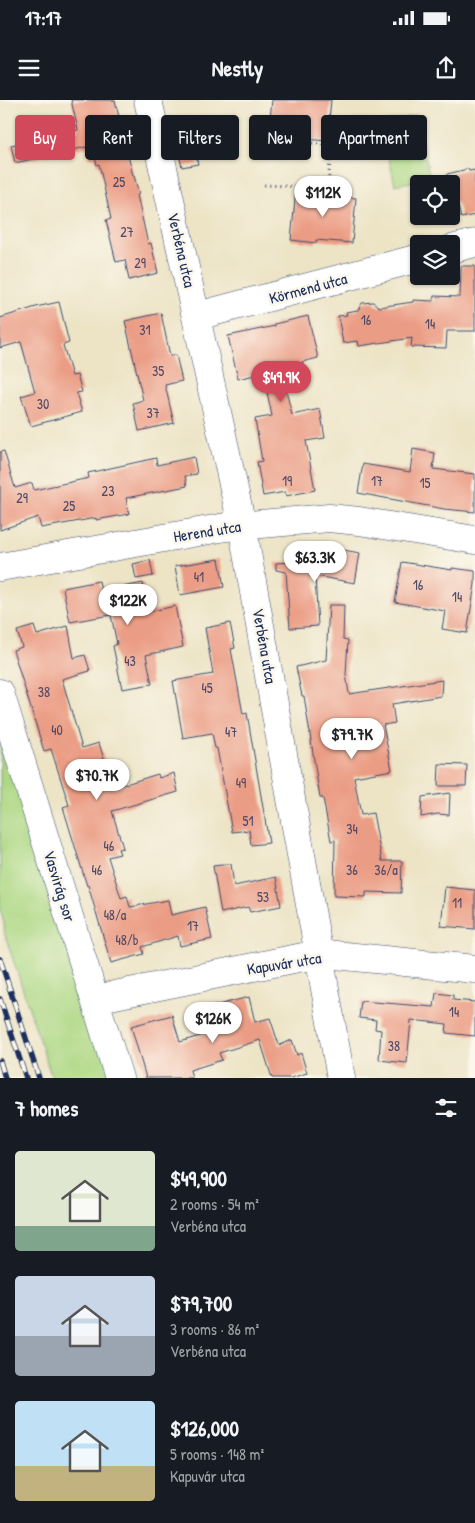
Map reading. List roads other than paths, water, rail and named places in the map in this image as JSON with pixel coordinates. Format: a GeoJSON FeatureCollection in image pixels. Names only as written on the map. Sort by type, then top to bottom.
{"type":"FeatureCollection","features":[{"type":"Feature","properties":{"kind":"street","name":"Verbéna utca"},"geometry":{"type":"LineString","coordinates":[[148,100],[242,525],[341,1078]]}},
{"type":"Feature","properties":{"kind":"street"},"geometry":{"type":"LineString","coordinates":[[460,247],[475,243]]}},
{"type":"Feature","properties":{"kind":"street","name":"Körmend utca"},"geometry":{"type":"LineString","coordinates":[[197,316],[410,260]]}},
{"type":"Feature","properties":{"kind":"street","name":"Herend utca"},"geometry":{"type":"LineString","coordinates":[[0,567],[242,525],[329,518],[475,540]]}},
{"type":"Feature","properties":{"kind":"street","name":"Vasvirág sor"},"geometry":{"type":"LineString","coordinates":[[0,693],[120,1078]]}},
{"type":"Feature","properties":{"kind":"street","name":"Kapuvár utca"},"geometry":{"type":"LineString","coordinates":[[95,999],[303,957],[343,956],[475,969]]}},
{"type":"Feature","properties":{"kind":"railway"},"geometry":{"type":"LineString","coordinates":[[0,959],[39,1078]]}},
{"type":"Feature","properties":{"kind":"railway"},"geometry":{"type":"LineString","coordinates":[[0,999],[26,1078]]}},
{"type":"Feature","properties":{"kind":"railway"},"geometry":{"type":"LineString","coordinates":[[0,1061],[5,1078]]}}]}
